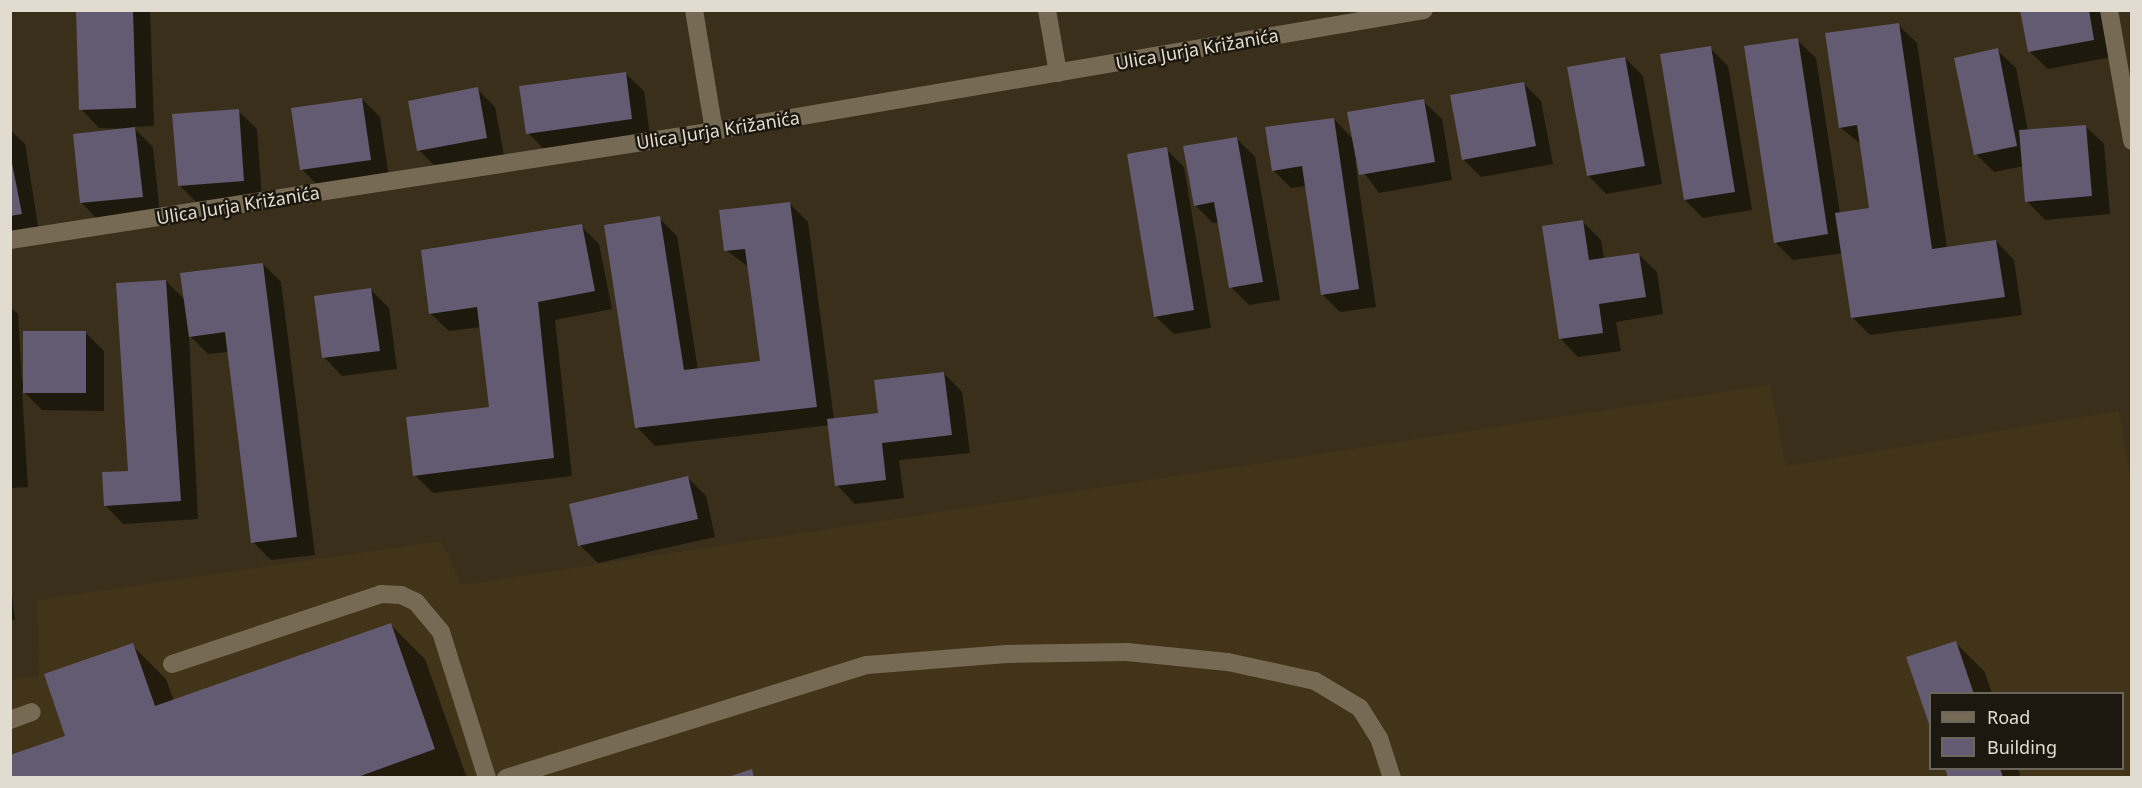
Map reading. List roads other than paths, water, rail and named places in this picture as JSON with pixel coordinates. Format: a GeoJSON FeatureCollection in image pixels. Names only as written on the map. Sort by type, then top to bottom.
{"type":"FeatureCollection","features":[{"type":"Feature","properties":{"kind":"street"},"geometry":{"type":"LineString","coordinates":[[694,10],[714,131]]}},
{"type":"Feature","properties":{"kind":"street"},"geometry":{"type":"LineString","coordinates":[[1047,10],[1058,73]]}},
{"type":"Feature","properties":{"kind":"street","name":"Ulica Jurja Križanića"},"geometry":{"type":"LineString","coordinates":[[10,240],[714,131],[1424,10]]}},
{"type":"Feature","properties":{"kind":"street"},"geometry":{"type":"LineString","coordinates":[[2109,10],[2132,141]]}},
{"type":"Feature","properties":{"kind":"street"},"geometry":{"type":"LineString","coordinates":[[172,664],[381,594],[400,595],[416,602],[441,632],[487,777]]}},
{"type":"Feature","properties":{"kind":"street"},"geometry":{"type":"LineString","coordinates":[[506,777],[867,665],[1007,654],[1127,652],[1228,662],[1315,681],[1360,708],[1379,738],[1392,777]]}},
{"type":"Feature","properties":{"kind":"street"},"geometry":{"type":"LineString","coordinates":[[10,720],[32,712]]}}]}
